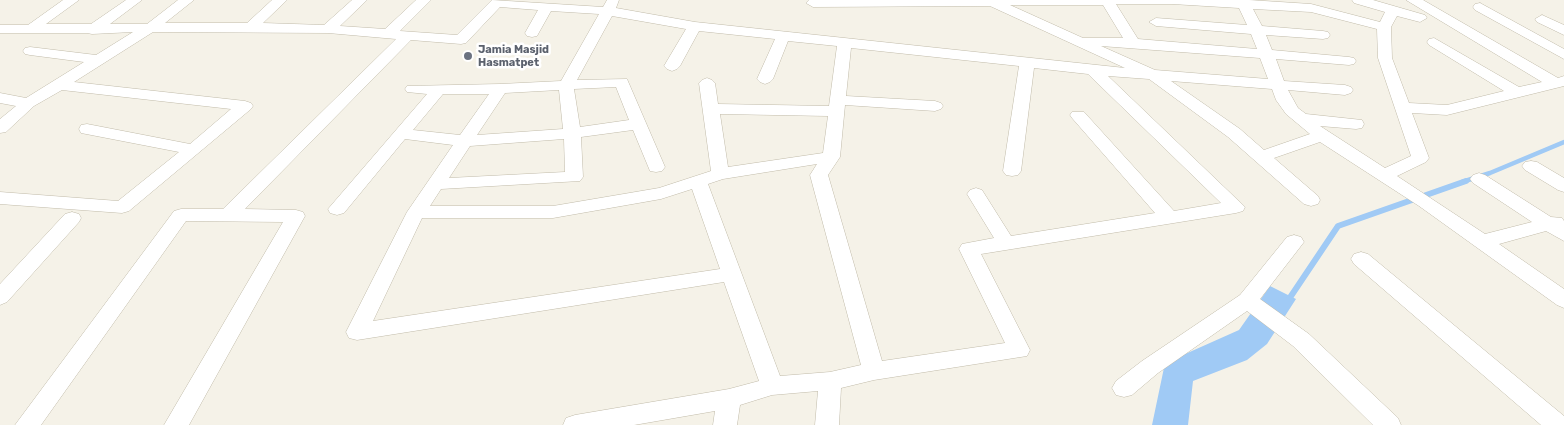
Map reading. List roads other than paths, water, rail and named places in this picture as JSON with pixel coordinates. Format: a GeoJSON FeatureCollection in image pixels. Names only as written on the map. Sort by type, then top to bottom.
{"type":"FeatureCollection","features":[{"type":"Feature","properties":{"kind":"street"},"geometry":{"type":"LineString","coordinates":[[28,30],[72,0]]}},
{"type":"Feature","properties":{"kind":"street"},"geometry":{"type":"LineString","coordinates":[[92,30],[135,0]]}},
{"type":"Feature","properties":{"kind":"street"},"geometry":{"type":"LineString","coordinates":[[0,128],[28,103],[151,27],[187,0]]}},
{"type":"Feature","properties":{"kind":"street"},"geometry":{"type":"LineString","coordinates":[[251,27],[280,0]]}},
{"type":"Feature","properties":{"kind":"street"},"geometry":{"type":"LineString","coordinates":[[328,29],[360,0]]}},
{"type":"Feature","properties":{"kind":"street"},"geometry":{"type":"LineString","coordinates":[[388,34],[424,0]]}},
{"type":"Feature","properties":{"kind":"street"},"geometry":{"type":"LineString","coordinates":[[814,4],[1037,0],[1243,2],[1311,8],[1384,27]]}},
{"type":"Feature","properties":{"kind":"street"},"geometry":{"type":"LineString","coordinates":[[1108,0],[1133,43]]}},
{"type":"Feature","properties":{"kind":"street"},"geometry":{"type":"LineString","coordinates":[[1359,0],[1393,10],[1417,7],[1444,0]]}},
{"type":"Feature","properties":{"kind":"street"},"geometry":{"type":"LineString","coordinates":[[0,29],[92,30],[151,27],[251,27],[328,29],[461,40],[499,1],[611,5],[696,26],[844,44],[1093,70],[1344,90]]}},
{"type":"Feature","properties":{"kind":"street"},"geometry":{"type":"LineString","coordinates":[[979,1],[1080,41],[1153,75],[1234,133],[1311,200]]}},
{"type":"Feature","properties":{"kind":"street"},"geometry":{"type":"LineString","coordinates":[[1243,2],[1256,28],[1284,100],[1292,111],[1322,136],[1426,202],[1564,300]]}},
{"type":"Feature","properties":{"kind":"street"},"geometry":{"type":"LineString","coordinates":[[532,33],[556,4]]}},
{"type":"Feature","properties":{"kind":"street"},"geometry":{"type":"LineString","coordinates":[[435,184],[574,177],[572,133],[566,86],[611,5]]}},
{"type":"Feature","properties":{"kind":"street"},"geometry":{"type":"LineString","coordinates":[[1417,7],[1559,81]]}},
{"type":"Feature","properties":{"kind":"street"},"geometry":{"type":"LineString","coordinates":[[1480,7],[1564,55]]}},
{"type":"Feature","properties":{"kind":"street"},"geometry":{"type":"LineString","coordinates":[[1383,176],[1420,158],[1385,58],[1384,27],[1393,10]]}},
{"type":"Feature","properties":{"kind":"street"},"geometry":{"type":"LineString","coordinates":[[1542,19],[1564,31]]}},
{"type":"Feature","properties":{"kind":"street"},"geometry":{"type":"LineString","coordinates":[[1156,22],[1256,28],[1323,35]]}},
{"type":"Feature","properties":{"kind":"street"},"geometry":{"type":"LineString","coordinates":[[672,66],[696,26]]}},
{"type":"Feature","properties":{"kind":"street"},"geometry":{"type":"LineString","coordinates":[[228,214],[408,35]]}},
{"type":"Feature","properties":{"kind":"street"},"geometry":{"type":"LineString","coordinates":[[766,79],[783,36]]}},
{"type":"Feature","properties":{"kind":"street"},"geometry":{"type":"LineString","coordinates":[[1080,41],[1133,43],[1349,61]]}},
{"type":"Feature","properties":{"kind":"street"},"geometry":{"type":"LineString","coordinates":[[1434,42],[1516,92]]}},
{"type":"Feature","properties":{"kind":"street"},"geometry":{"type":"LineString","coordinates":[[844,44],[831,157],[818,175],[874,371]]}},
{"type":"Feature","properties":{"kind":"street"},"geometry":{"type":"LineString","coordinates":[[30,51],[100,60]]}},
{"type":"Feature","properties":{"kind":"street"},"geometry":{"type":"LineString","coordinates":[[1012,170],[1027,62]]}},
{"type":"Feature","properties":{"kind":"street"},"geometry":{"type":"LineString","coordinates":[[575,425],[729,399],[772,386],[830,381],[874,371],[1018,350],[969,249],[1236,207],[1093,70]]}},
{"type":"Feature","properties":{"kind":"street"},"geometry":{"type":"LineString","coordinates":[[1402,108],[1447,110],[1559,81]]}},
{"type":"Feature","properties":{"kind":"street"},"geometry":{"type":"LineString","coordinates":[[413,89],[500,89],[622,82],[656,167]]}},
{"type":"Feature","properties":{"kind":"street"},"geometry":{"type":"LineString","coordinates":[[707,83],[720,174]]}},
{"type":"Feature","properties":{"kind":"street"},"geometry":{"type":"LineString","coordinates":[[0,198],[122,207],[245,106],[59,85]]}},
{"type":"Feature","properties":{"kind":"street"},"geometry":{"type":"LineString","coordinates":[[337,209],[439,89]]}},
{"type":"Feature","properties":{"kind":"street"},"geometry":{"type":"LineString","coordinates":[[500,89],[416,212],[357,332],[730,274]]}},
{"type":"Feature","properties":{"kind":"street"},"geometry":{"type":"LineString","coordinates":[[0,98],[28,103]]}},
{"type":"Feature","properties":{"kind":"street"},"geometry":{"type":"LineString","coordinates":[[710,110],[837,105],[935,106]]}},
{"type":"Feature","properties":{"kind":"street"},"geometry":{"type":"LineString","coordinates":[[1078,115],[1169,217]]}},
{"type":"Feature","properties":{"kind":"street"},"geometry":{"type":"LineString","coordinates":[[1302,119],[1356,124]]}},
{"type":"Feature","properties":{"kind":"street"},"geometry":{"type":"LineString","coordinates":[[402,134],[464,141],[572,133],[638,124]]}},
{"type":"Feature","properties":{"kind":"street"},"geometry":{"type":"LineString","coordinates":[[87,129],[193,150]]}},
{"type":"Feature","properties":{"kind":"street"},"geometry":{"type":"LineString","coordinates":[[1261,157],[1322,136]]}},
{"type":"Feature","properties":{"kind":"street"},"geometry":{"type":"LineString","coordinates":[[416,212],[553,212],[661,193],[720,174],[831,157]]}},
{"type":"Feature","properties":{"kind":"street"},"geometry":{"type":"LineString","coordinates":[[1531,166],[1564,186]]}},
{"type":"Feature","properties":{"kind":"street"},"geometry":{"type":"LineString","coordinates":[[1479,179],[1559,226]]}},
{"type":"Feature","properties":{"kind":"street"},"geometry":{"type":"LineString","coordinates":[[698,181],[772,386]]}},
{"type":"Feature","properties":{"kind":"street"},"geometry":{"type":"LineString","coordinates":[[976,194],[1006,243]]}},
{"type":"Feature","properties":{"kind":"street"},"geometry":{"type":"LineString","coordinates":[[26,425],[181,215],[296,216],[176,425]]}},
{"type":"Feature","properties":{"kind":"street"},"geometry":{"type":"LineString","coordinates":[[0,297],[7,282],[72,218]]}},
{"type":"Feature","properties":{"kind":"street"},"geometry":{"type":"LineString","coordinates":[[1482,242],[1559,226]]}},
{"type":"Feature","properties":{"kind":"street"},"geometry":{"type":"LineString","coordinates":[[1124,388],[1150,367],[1247,300],[1294,242]]}},
{"type":"Feature","properties":{"kind":"street"},"geometry":{"type":"LineString","coordinates":[[1361,259],[1558,425]]}},
{"type":"Feature","properties":{"kind":"street"},"geometry":{"type":"LineString","coordinates":[[1247,300],[1301,340],[1389,425]]}},
{"type":"Feature","properties":{"kind":"street"},"geometry":{"type":"LineString","coordinates":[[827,425],[830,381]]}},
{"type":"Feature","properties":{"kind":"street"},"geometry":{"type":"LineString","coordinates":[[725,425],[729,399]]}},
{"type":"Feature","properties":{"kind":"water"},"geometry":{"type":"Polygon","coordinates":[[[1270,286],[1296,299],[1267,344],[1247,360],[1193,381],[1188,425],[1152,425],[1165,363],[1239,330],[1270,286]]]}},
{"type":"Feature","properties":{"kind":"waterway"},"geometry":{"type":"LineString","coordinates":[[1462,182],[1490,173],[1564,142]]}},
{"type":"Feature","properties":{"kind":"waterway"},"geometry":{"type":"LineString","coordinates":[[1287,302],[1338,226],[1466,181]]}},
{"type":"Feature","properties":{"kind":"place","name":"Jamia Masjid Hasmatpet"},"geometry":{"type":"Point","coordinates":[468,56]}}]}
